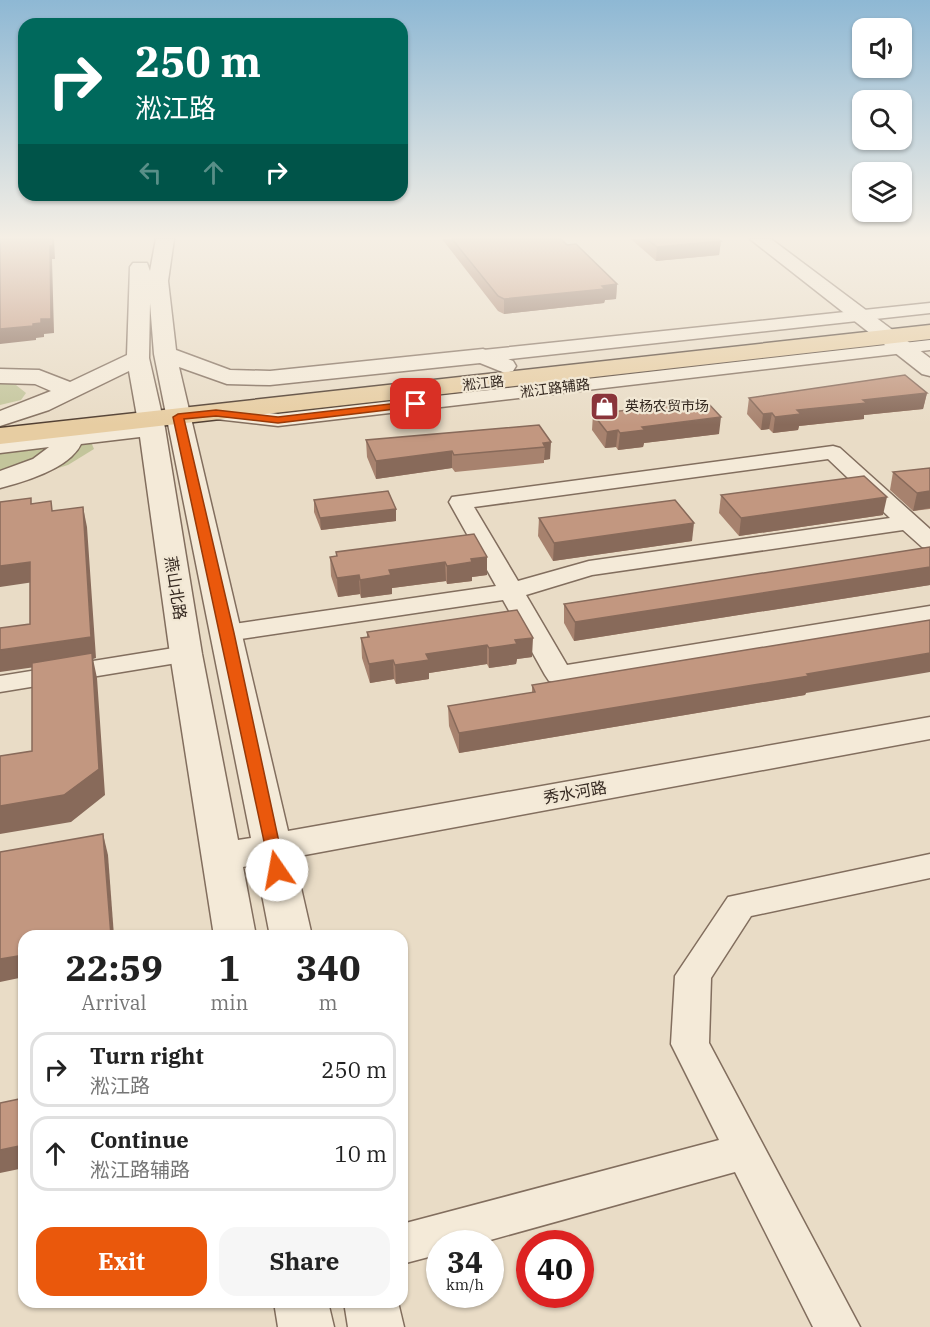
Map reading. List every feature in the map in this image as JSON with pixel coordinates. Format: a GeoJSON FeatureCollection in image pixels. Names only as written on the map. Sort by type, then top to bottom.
{"type":"FeatureCollection","features":[{"type":"Feature","properties":{"kind":"main road","name":"淞江路"},"geometry":{"type":"LineString","coordinates":[[161,415],[216,413],[881,332],[930,320]]}},
{"type":"Feature","properties":{"kind":"main road","name":"淞江路"},"geometry":{"type":"LineString","coordinates":[[161,415],[505,366],[881,332],[930,333]]}},
{"type":"Feature","properties":{"kind":"main road"},"geometry":{"type":"LineString","coordinates":[[0,421],[68,418]]}},
{"type":"Feature","properties":{"kind":"main road"},"geometry":{"type":"LineString","coordinates":[[0,436],[68,418]]}},
{"type":"Feature","properties":{"kind":"street","name":"燕山北路"},"geometry":{"type":"LineString","coordinates":[[138,301],[138,358],[161,415],[227,633],[290,930]]}},
{"type":"Feature","properties":{"kind":"street","name":"燕山北路"},"geometry":{"type":"LineString","coordinates":[[160,301],[165,354],[161,415],[186,654],[234,930]]}},
{"type":"Feature","properties":{"kind":"street"},"geometry":{"type":"LineString","coordinates":[[840,301],[930,369]]}},
{"type":"Feature","properties":{"kind":"street"},"geometry":{"type":"LineString","coordinates":[[881,332],[930,308]]}},
{"type":"Feature","properties":{"kind":"street"},"geometry":{"type":"LineString","coordinates":[[165,354],[226,376],[270,378],[483,356],[881,332],[930,345]]}},
{"type":"Feature","properties":{"kind":"street"},"geometry":{"type":"LineString","coordinates":[[483,356],[505,366]]}},
{"type":"Feature","properties":{"kind":"street"},"geometry":{"type":"LineString","coordinates":[[0,445],[68,418],[138,358]]}},
{"type":"Feature","properties":{"kind":"street"},"geometry":{"type":"LineString","coordinates":[[0,376],[39,377],[68,418],[68,445],[42,465],[0,480]]}},
{"type":"Feature","properties":{"kind":"street"},"geometry":{"type":"LineString","coordinates":[[68,418],[161,415]]}},
{"type":"Feature","properties":{"kind":"street"},"geometry":{"type":"LineString","coordinates":[[930,542],[833,452],[460,502],[559,675],[930,614]]}},
{"type":"Feature","properties":{"kind":"street"},"geometry":{"type":"LineString","coordinates":[[227,633],[511,591],[589,568],[908,522]]}},
{"type":"Feature","properties":{"kind":"street"},"geometry":{"type":"LineString","coordinates":[[0,684],[186,654]]}},
{"type":"Feature","properties":{"kind":"street","name":"秀水河路"},"geometry":{"type":"LineString","coordinates":[[221,857],[930,728]]}},
{"type":"Feature","properties":{"kind":"street"},"geometry":{"type":"LineString","coordinates":[[837,1327],[690,1044],[693,976],[740,906],[930,866]]}},
{"type":"Feature","properties":{"kind":"street"},"geometry":{"type":"LineString","coordinates":[[408,1242],[746,1151]]}},
{"type":"Feature","properties":{"kind":"street"},"geometry":{"type":"LineString","coordinates":[[302,1308],[306,1327]]}},
{"type":"Feature","properties":{"kind":"street"},"geometry":{"type":"LineString","coordinates":[[372,1308],[376,1327]]}},
{"type":"Feature","properties":{"kind":"green space"},"geometry":{"type":"Polygon","coordinates":[[[0,381],[16,385],[26,393],[21,400],[0,405],[0,381]]]}},
{"type":"Feature","properties":{"kind":"green space"},"geometry":{"type":"Polygon","coordinates":[[[0,441],[91,442],[94,449],[68,465],[0,486],[0,441]]]}},
{"type":"Feature","properties":{"kind":"building"},"geometry":{"type":"Polygon","coordinates":[[[0,301],[51,301],[51,319],[41,319],[41,323],[33,324],[33,326],[0,329],[0,301]]]}},
{"type":"Feature","properties":{"kind":"building"},"geometry":{"type":"Polygon","coordinates":[[[905,375],[927,393],[863,400],[867,403],[797,410],[801,414],[775,417],[772,413],[763,414],[749,398],[905,375]]]}},
{"type":"Feature","properties":{"kind":"building"},"geometry":{"type":"Polygon","coordinates":[[[706,401],[721,417],[642,427],[645,430],[620,433],[618,430],[607,432],[593,414],[706,401]]]}},
{"type":"Feature","properties":{"kind":"building"},"geometry":{"type":"Polygon","coordinates":[[[539,425],[551,442],[543,443],[545,447],[454,455],[452,451],[376,461],[366,440],[539,425]]]}},
{"type":"Feature","properties":{"kind":"building"},"geometry":{"type":"Polygon","coordinates":[[[930,468],[930,491],[917,493],[893,472],[930,468]]]}},
{"type":"Feature","properties":{"kind":"building"},"geometry":{"type":"Polygon","coordinates":[[[864,476],[887,497],[741,518],[721,495],[864,476]]]}},
{"type":"Feature","properties":{"kind":"building"},"geometry":{"type":"Polygon","coordinates":[[[388,491],[396,509],[320,518],[314,500],[388,491]]]}},
{"type":"Feature","properties":{"kind":"building"},"geometry":{"type":"Polygon","coordinates":[[[31,498],[31,504],[51,501],[52,511],[83,507],[91,637],[0,650],[0,628],[30,624],[30,562],[0,566],[0,502],[31,498]]]}},
{"type":"Feature","properties":{"kind":"building"},"geometry":{"type":"Polygon","coordinates":[[[675,500],[694,523],[554,543],[539,518],[675,500]]]}},
{"type":"Feature","properties":{"kind":"building"},"geometry":{"type":"Polygon","coordinates":[[[474,534],[487,557],[447,566],[445,562],[389,570],[391,575],[360,580],[359,575],[337,578],[330,557],[337,556],[336,552],[474,534]]]}},
{"type":"Feature","properties":{"kind":"building"},"geometry":{"type":"Polygon","coordinates":[[[930,547],[930,567],[575,622],[564,604],[930,547]]]}},
{"type":"Feature","properties":{"kind":"building"},"geometry":{"type":"Polygon","coordinates":[[[517,610],[533,638],[515,640],[517,644],[489,648],[487,645],[426,654],[429,660],[395,665],[393,660],[369,664],[361,638],[369,637],[367,632],[517,610]]]}},
{"type":"Feature","properties":{"kind":"building"},"geometry":{"type":"Polygon","coordinates":[[[930,620],[930,653],[807,674],[809,676],[459,733],[448,706],[535,692],[532,685],[930,620]]]}},
{"type":"Feature","properties":{"kind":"building"},"geometry":{"type":"Polygon","coordinates":[[[92,653],[99,769],[64,795],[0,806],[0,756],[32,751],[32,663],[92,653]]]}},
{"type":"Feature","properties":{"kind":"building"},"geometry":{"type":"Polygon","coordinates":[[[103,834],[111,930],[18,930],[18,956],[0,959],[0,852],[103,834]]]}},
{"type":"Feature","properties":{"kind":"building"},"geometry":{"type":"Polygon","coordinates":[[[18,1099],[18,1146],[0,1150],[0,1103],[18,1099]]]}},
{"type":"Feature","properties":{"kind":"place","name":"英杨农贸市场"},"geometry":{"type":"Point","coordinates":[604,406]}},
{"type":"Feature","properties":{"kind":"route"},"geometry":{"type":"LineString","coordinates":[[277,870],[178,417],[216,413],[278,420],[416,404]]}}]}
